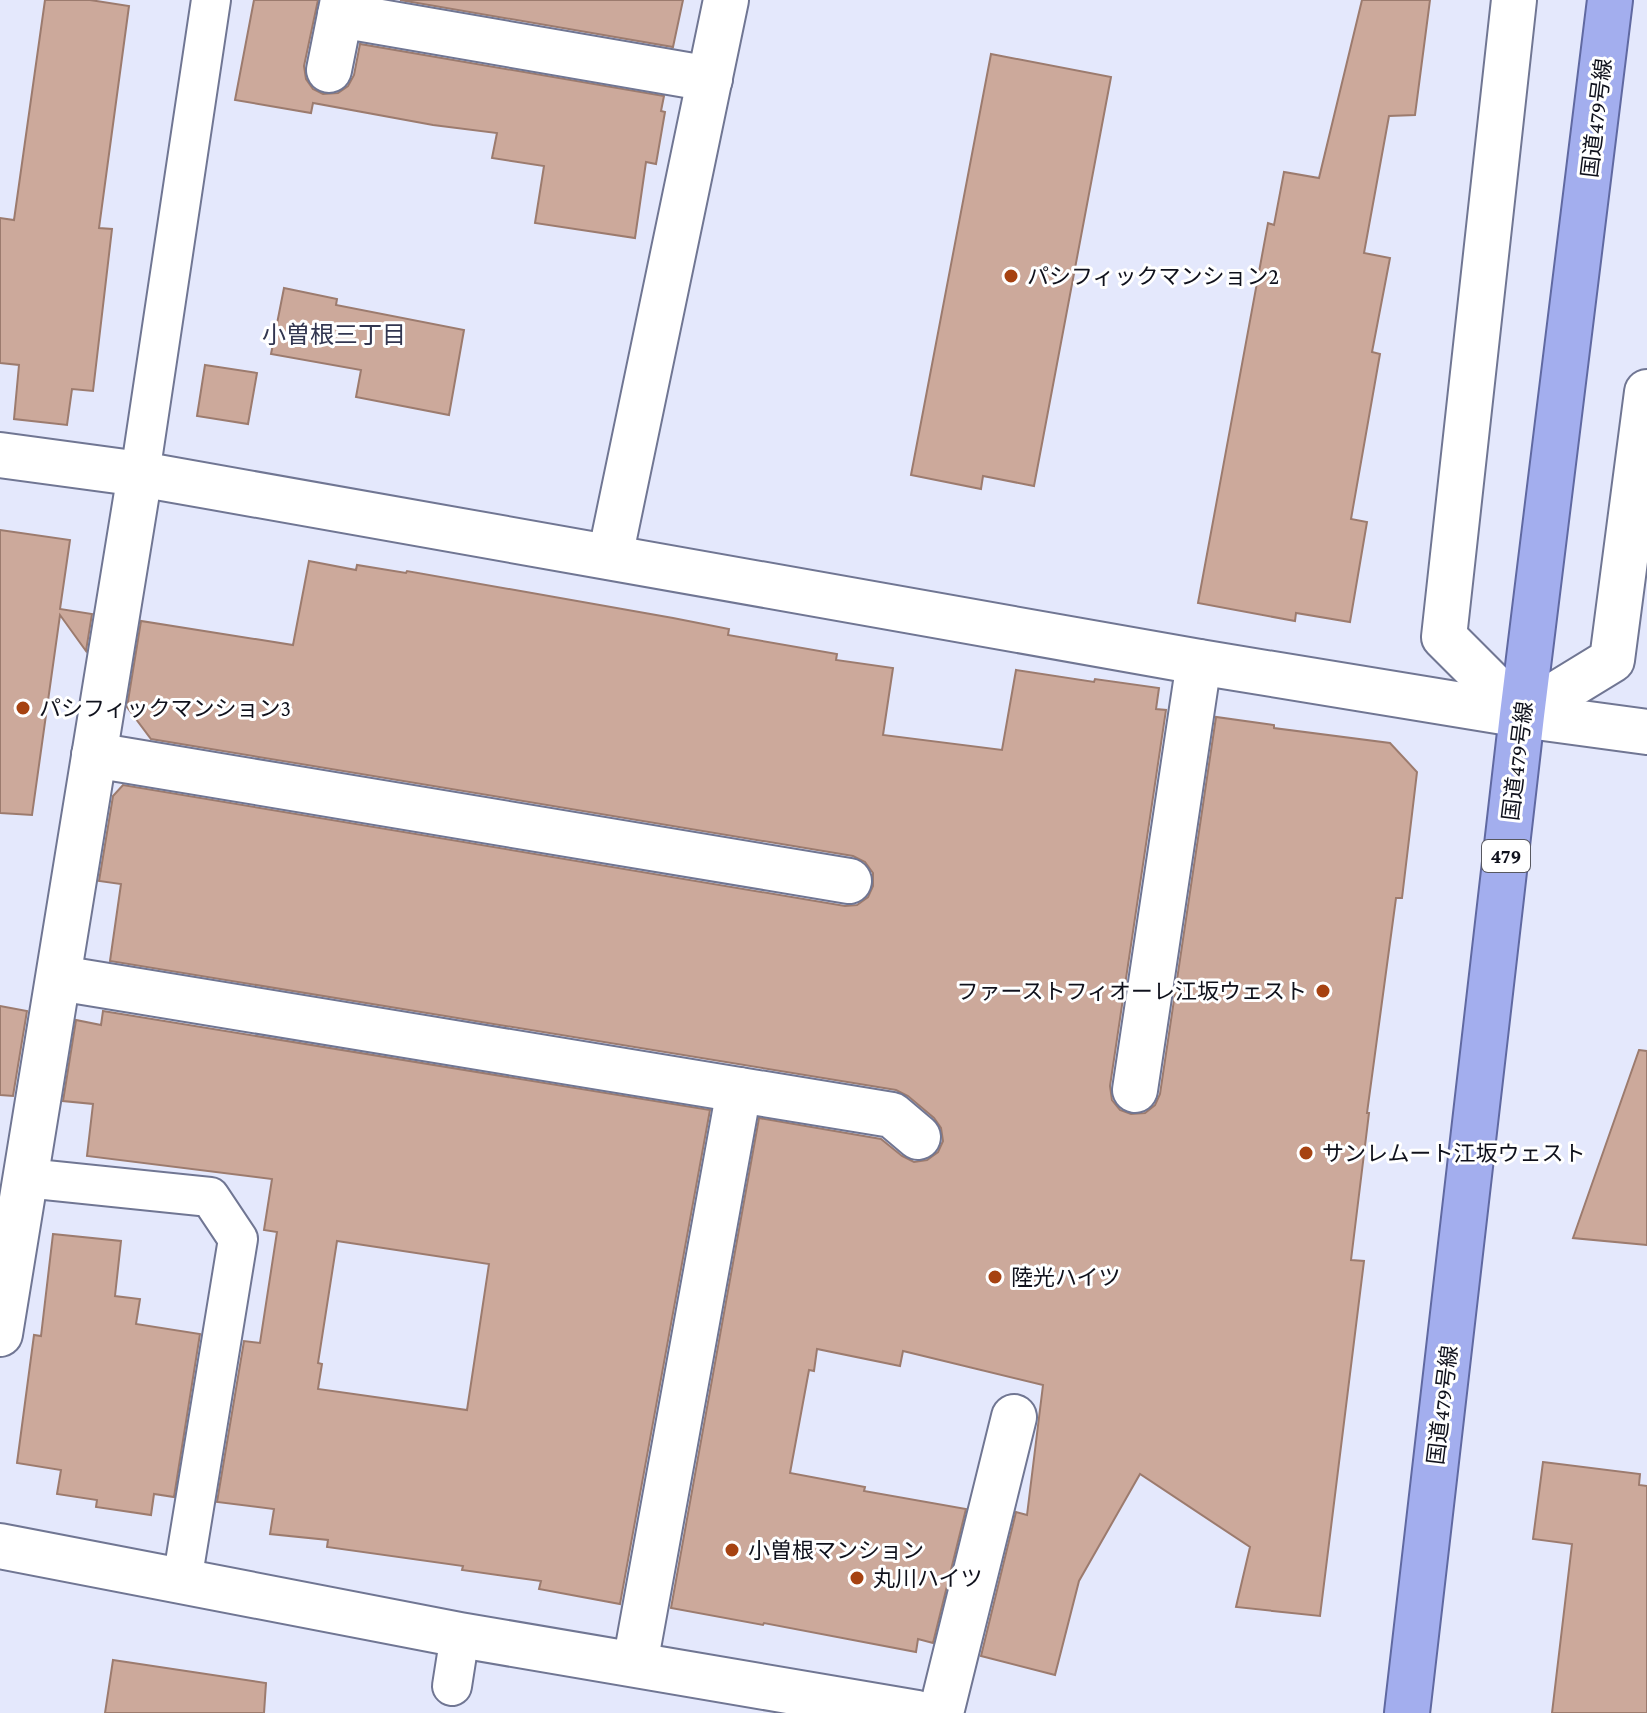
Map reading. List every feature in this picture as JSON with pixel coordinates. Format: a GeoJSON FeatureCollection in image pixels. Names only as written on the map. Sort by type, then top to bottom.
{"type":"FeatureCollection","features":[{"type":"Feature","properties":{"kind":"highway","name":"国道479号線"},"geometry":{"type":"LineString","coordinates":[[1407,1713],[1522,715],[1610,0]]}},
{"type":"Feature","properties":{"kind":"street"},"geometry":{"type":"LineString","coordinates":[[610,557],[726,0]]}},
{"type":"Feature","properties":{"kind":"street"},"geometry":{"type":"LineString","coordinates":[[1514,0],[1444,637],[1522,715]]}},
{"type":"Feature","properties":{"kind":"street"},"geometry":{"type":"LineString","coordinates":[[329,70],[341,8],[710,79]]}},
{"type":"Feature","properties":{"kind":"street"},"geometry":{"type":"LineString","coordinates":[[1522,715],[1612,660],[1647,392]]}},
{"type":"Feature","properties":{"kind":"street"},"geometry":{"type":"LineString","coordinates":[[0,455],[140,474],[1199,662],[1522,715],[1647,732]]}},
{"type":"Feature","properties":{"kind":"street"},"geometry":{"type":"LineString","coordinates":[[0,1334],[140,474]]}},
{"type":"Feature","properties":{"kind":"street"},"geometry":{"type":"LineString","coordinates":[[1135,1090],[1199,662]]}},
{"type":"Feature","properties":{"kind":"street"},"geometry":{"type":"LineString","coordinates":[[94,755],[849,881]]}},
{"type":"Feature","properties":{"kind":"street"},"geometry":{"type":"LineString","coordinates":[[59,978],[892,1115],[918,1137]]}},
{"type":"Feature","properties":{"kind":"street"},"geometry":{"type":"LineString","coordinates":[[635,1664],[739,1090]]}},
{"type":"Feature","properties":{"kind":"street"},"geometry":{"type":"LineString","coordinates":[[941,1713],[1014,1417]]}},
{"type":"Feature","properties":{"kind":"street"},"geometry":{"type":"LineString","coordinates":[[0,1546],[460,1635],[917,1713]]}},
{"type":"Feature","properties":{"kind":"lane"},"geometry":{"type":"LineString","coordinates":[[140,474],[211,0]]}},
{"type":"Feature","properties":{"kind":"lane"},"geometry":{"type":"LineString","coordinates":[[26,1178],[210,1197],[238,1239],[182,1581]]}},
{"type":"Feature","properties":{"kind":"lane"},"geometry":{"type":"LineString","coordinates":[[452,1686],[460,1635]]}},
{"type":"Feature","properties":{"kind":"building"},"geometry":{"type":"Polygon","coordinates":[[[45,0],[90,0],[129,6],[99,228],[112,229],[93,391],[72,389],[67,425],[14,419],[19,365],[0,363],[0,218],[14,220],[45,0]]]}},
{"type":"Feature","properties":{"kind":"building"},"geometry":{"type":"Polygon","coordinates":[[[254,0],[318,0],[304,66],[306,79],[313,89],[323,94],[338,93],[348,86],[354,75],[360,44],[664,96],[661,111],[665,112],[656,164],[646,162],[635,238],[535,223],[544,166],[492,158],[497,133],[433,125],[313,103],[311,113],[235,100],[254,0]]]}},
{"type":"Feature","properties":{"kind":"building"},"geometry":{"type":"Polygon","coordinates":[[[400,0],[683,0],[673,47],[400,0]]]}},
{"type":"Feature","properties":{"kind":"building"},"geometry":{"type":"Polygon","coordinates":[[[1362,0],[1430,0],[1415,115],[1389,116],[1364,253],[1390,258],[1372,352],[1380,354],[1351,519],[1367,522],[1350,622],[1296,613],[1295,621],[1198,603],[1268,223],[1274,225],[1284,172],[1319,178],[1362,0]]]}},
{"type":"Feature","properties":{"kind":"building","name":"パシフィックマンション2"},"geometry":{"type":"Polygon","coordinates":[[[991,54],[1111,77],[1034,486],[983,476],[981,489],[911,475],[991,54]]]}},
{"type":"Feature","properties":{"kind":"building"},"geometry":{"type":"Polygon","coordinates":[[[284,288],[337,299],[336,305],[464,330],[449,415],[356,397],[361,370],[271,354],[284,288]]]}},
{"type":"Feature","properties":{"kind":"building"},"geometry":{"type":"Polygon","coordinates":[[[205,365],[257,373],[248,424],[197,416],[205,365]]]}},
{"type":"Feature","properties":{"kind":"building","name":"パシフィックマンション3"},"geometry":{"type":"Polygon","coordinates":[[[0,530],[70,540],[60,609],[92,614],[86,651],[60,615],[32,815],[0,813],[0,530]]]}},
{"type":"Feature","properties":{"kind":"building"},"geometry":{"type":"Polygon","coordinates":[[[309,561],[356,570],[357,565],[407,571],[673,618],[729,629],[728,635],[837,654],[836,660],[893,668],[883,735],[1002,750],[1016,670],[1159,688],[1156,709],[1166,710],[1110,1086],[1112,1100],[1120,1110],[1131,1114],[1145,1113],[1155,1105],[1160,1094],[1216,717],[1390,743],[1417,772],[1402,898],[1396,898],[1367,1113],[1351,1260],[1364,1261],[1320,1616],[1236,1607],[1250,1547],[1140,1474],[1079,1581],[1055,1675],[981,1656],[1016,1512],[1027,1515],[1043,1385],[903,1351],[900,1366],[817,1349],[814,1371],[809,1370],[790,1473],[865,1487],[864,1491],[966,1509],[933,1643],[918,1639],[916,1652],[671,1608],[759,1118],[881,1139],[914,1162],[927,1160],[938,1152],[943,1141],[941,1128],[908,1096],[896,1090],[110,961],[121,884],[99,881],[113,796],[123,785],[845,906],[857,905],[868,897],[873,886],[873,873],[865,862],[853,856],[151,739],[127,707],[141,621],[293,645],[309,561]]]}},
{"type":"Feature","properties":{"kind":"building"},"geometry":{"type":"Polygon","coordinates":[[[0,1006],[27,1011],[13,1096],[0,1095],[0,1006]]]}},
{"type":"Feature","properties":{"kind":"building"},"geometry":{"type":"Polygon","coordinates":[[[103,1011],[710,1110],[620,1604],[539,1589],[541,1581],[462,1570],[463,1566],[327,1547],[328,1540],[270,1534],[274,1509],[217,1502],[244,1341],[260,1343],[277,1232],[264,1230],[272,1179],[87,1156],[93,1104],[63,1101],[76,1020],[101,1025],[103,1011]],[[337,1241],[318,1363],[322,1364],[318,1389],[467,1410],[489,1264],[337,1241]]]}},
{"type":"Feature","properties":{"kind":"building"},"geometry":{"type":"Polygon","coordinates":[[[1639,1050],[1647,1051],[1647,1245],[1573,1238],[1639,1050]]]}},
{"type":"Feature","properties":{"kind":"building"},"geometry":{"type":"Polygon","coordinates":[[[53,1234],[121,1241],[115,1296],[140,1299],[136,1324],[200,1334],[174,1497],[154,1494],[151,1515],[96,1507],[97,1500],[57,1494],[61,1470],[17,1463],[34,1335],[41,1336],[53,1234]]]}},
{"type":"Feature","properties":{"kind":"building"},"geometry":{"type":"Polygon","coordinates":[[[1543,1462],[1640,1474],[1639,1485],[1647,1486],[1647,1713],[1552,1713],[1572,1544],[1533,1539],[1543,1462]]]}},
{"type":"Feature","properties":{"kind":"building"},"geometry":{"type":"Polygon","coordinates":[[[113,1660],[266,1683],[264,1713],[105,1713],[113,1660]]]}},
{"type":"Feature","properties":{"kind":"place","name":"パシフィックマンション2"},"geometry":{"type":"Point","coordinates":[1011,276]}},
{"type":"Feature","properties":{"kind":"place","name":"パシフィックマンション3"},"geometry":{"type":"Point","coordinates":[23,708]}},
{"type":"Feature","properties":{"kind":"place","name":"ファーストフィオーレ江坂ウェスト"},"geometry":{"type":"Point","coordinates":[1323,991]}},
{"type":"Feature","properties":{"kind":"place","name":"サンレムート江坂ウェスト"},"geometry":{"type":"Point","coordinates":[1306,1153]}},
{"type":"Feature","properties":{"kind":"place","name":"陸光ハイツ"},"geometry":{"type":"Point","coordinates":[995,1277]}},
{"type":"Feature","properties":{"kind":"place","name":"小曽根マンション"},"geometry":{"type":"Point","coordinates":[732,1550]}},
{"type":"Feature","properties":{"kind":"place","name":"丸川ハイツ"},"geometry":{"type":"Point","coordinates":[857,1578]}},
{"type":"Feature","properties":{"kind":"district","name":"小曽根三丁目"},"geometry":{"type":"Point","coordinates":[334,335]}}]}
